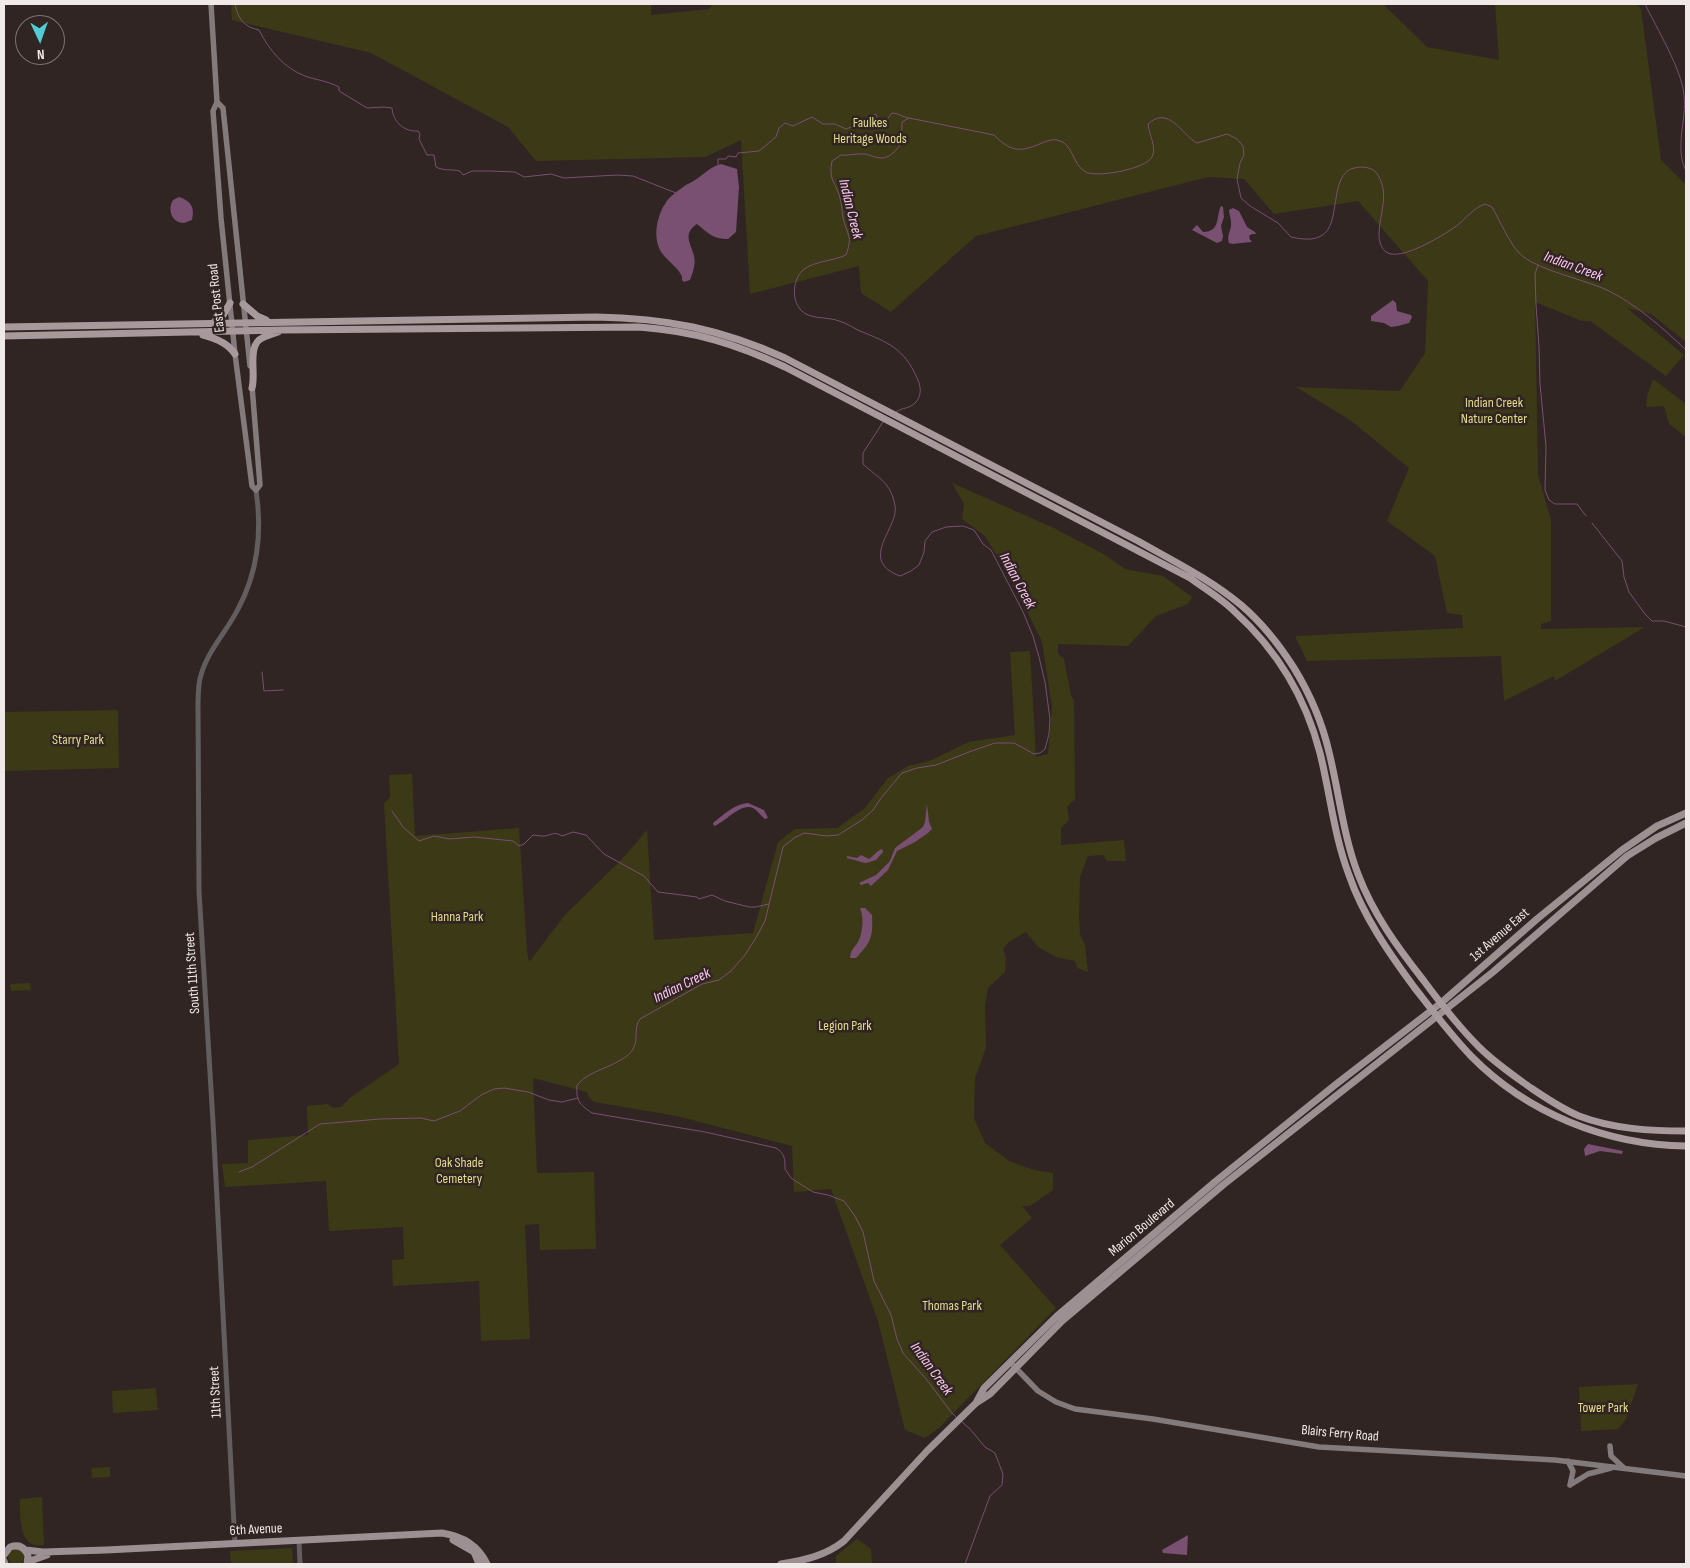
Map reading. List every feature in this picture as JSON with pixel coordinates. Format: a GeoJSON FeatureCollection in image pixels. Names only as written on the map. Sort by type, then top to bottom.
{"type":"FeatureCollection","features":[{"type":"Feature","properties":{"kind":"highway"},"geometry":{"type":"LineString","coordinates":[[210,322],[222,317],[230,303]]}},
{"type":"Feature","properties":{"kind":"highway"},"geometry":{"type":"LineString","coordinates":[[243,304],[257,316],[271,321]]}},
{"type":"Feature","properties":{"kind":"highway"},"geometry":{"type":"LineString","coordinates":[[4,327],[210,322],[596,317],[658,320],[700,328],[756,344],[850,391],[1194,572],[1242,605],[1284,653],[1309,695],[1317,713],[1329,752],[1347,840],[1358,874],[1386,930],[1443,1006],[1480,1048],[1524,1083],[1563,1109],[1607,1124],[1636,1129],[1686,1131]]}},
{"type":"Feature","properties":{"kind":"highway"},"geometry":{"type":"LineString","coordinates":[[4,336],[611,326],[656,328],[723,342],[752,352],[845,398],[1190,578],[1234,611],[1254,631],[1286,672],[1308,717],[1320,754],[1339,844],[1349,876],[1362,904],[1392,955],[1434,1013],[1472,1056],[1497,1078],[1560,1119],[1602,1134],[1632,1141],[1686,1146]]}},
{"type":"Feature","properties":{"kind":"highway"},"geometry":{"type":"LineString","coordinates":[[252,388],[254,381],[254,348],[258,341],[282,330]]}},
{"type":"Feature","properties":{"kind":"highway"},"geometry":{"type":"LineString","coordinates":[[198,333],[219,341],[231,348],[235,354]]}},
{"type":"Feature","properties":{"kind":"main road","name":"East Post Road"},"geometry":{"type":"LineString","coordinates":[[211,4],[217,102],[213,111],[216,164],[235,354],[252,486],[256,490],[260,486],[252,388],[223,108],[217,102]]}},
{"type":"Feature","properties":{"kind":"main road","name":"1st Avenue East"},"geometry":{"type":"LineString","coordinates":[[1443,1006],[1531,924],[1622,850],[1657,826],[1686,813]]}},
{"type":"Feature","properties":{"kind":"main road","name":"1st Avenue East"},"geometry":{"type":"LineString","coordinates":[[1338,1088],[1443,1006],[1493,972],[1627,856],[1656,838],[1686,823]]}},
{"type":"Feature","properties":{"kind":"main road","name":"Marion Boulevard"},"geometry":{"type":"LineString","coordinates":[[781,1564],[823,1555],[844,1541],[943,1436],[976,1403],[990,1394],[1012,1365],[1338,1088]]}},
{"type":"Feature","properties":{"kind":"main road","name":"Blairs Ferry Road"},"geometry":{"type":"LineString","coordinates":[[1012,1365],[1038,1391],[1056,1402],[1075,1409],[1318,1447],[1568,1461],[1686,1476]]}},
{"type":"Feature","properties":{"kind":"main road"},"geometry":{"type":"LineString","coordinates":[[1610,1446],[1612,1456],[1624,1468]]}},
{"type":"Feature","properties":{"kind":"main road"},"geometry":{"type":"LineString","coordinates":[[1568,1461],[1573,1471],[1570,1485],[1588,1474],[1617,1467]]}},
{"type":"Feature","properties":{"kind":"main road","name":"6th Avenue"},"geometry":{"type":"LineString","coordinates":[[4,1553],[14,1546],[34,1552],[89,1551],[424,1534],[449,1534],[468,1545]]}},
{"type":"Feature","properties":{"kind":"main road"},"geometry":{"type":"LineString","coordinates":[[468,1545],[476,1555],[479,1564]]}},
{"type":"Feature","properties":{"kind":"main road"},"geometry":{"type":"LineString","coordinates":[[468,1545],[480,1552],[487,1564]]}},
{"type":"Feature","properties":{"kind":"main road"},"geometry":{"type":"LineString","coordinates":[[26,1550],[28,1564]]}},
{"type":"Feature","properties":{"kind":"main road","name":"6th Avenue"},"geometry":{"type":"LineString","coordinates":[[28,1564],[42,1556],[89,1551]]}},
{"type":"Feature","properties":{"kind":"street","name":"East Post Road"},"geometry":{"type":"LineString","coordinates":[[198,705],[200,677],[204,664],[238,610],[256,560],[259,514],[256,490]]}},
{"type":"Feature","properties":{"kind":"street","name":"South 11th Street"},"geometry":{"type":"LineString","coordinates":[[198,705],[199,891],[210,1052],[219,1239]]}},
{"type":"Feature","properties":{"kind":"street","name":"11th Street"},"geometry":{"type":"LineString","coordinates":[[219,1239],[235,1544]]}},
{"type":"Feature","properties":{"kind":"street"},"geometry":{"type":"LineString","coordinates":[[299,1540],[300,1564]]}},
{"type":"Feature","properties":{"kind":"green space"},"geometry":{"type":"Polygon","coordinates":[[[231,4],[651,4],[651,15],[709,9],[713,4],[1383,4],[1427,47],[1499,60],[1495,4],[1637,4],[1641,9],[1661,160],[1686,185],[1686,342],[1651,314],[1627,308],[1684,355],[1666,376],[1590,321],[1582,321],[1535,302],[1538,475],[1551,520],[1551,621],[1541,624],[1541,629],[1645,627],[1555,681],[1554,676],[1504,701],[1501,656],[1307,661],[1295,636],[1463,628],[1462,615],[1447,613],[1435,556],[1387,521],[1409,468],[1350,420],[1296,387],[1400,391],[1425,353],[1428,281],[1358,201],[1274,214],[1244,179],[1208,177],[976,236],[891,312],[861,293],[859,266],[750,294],[741,140],[705,157],[536,161],[508,127],[371,53],[232,20],[231,4]]]}},
{"type":"Feature","properties":{"kind":"green space"},"geometry":{"type":"Polygon","coordinates":[[[1653,379],[1686,404],[1686,437],[1669,424],[1664,406],[1646,407],[1647,396],[1653,379]]]}},
{"type":"Feature","properties":{"kind":"green space"},"geometry":{"type":"Polygon","coordinates":[[[952,483],[1054,528],[1105,555],[1125,569],[1163,576],[1192,597],[1188,604],[1156,616],[1128,646],[1058,644],[1058,654],[1064,659],[1071,695],[1074,701],[1075,799],[1067,807],[1069,820],[1061,828],[1061,845],[1124,840],[1126,861],[1107,861],[1103,855],[1088,856],[1080,877],[1080,934],[1085,945],[1088,972],[1077,968],[1075,961],[1056,957],[1038,947],[1026,932],[1009,942],[1003,949],[1006,958],[1005,972],[988,988],[985,1005],[986,1048],[975,1078],[974,1118],[985,1143],[1009,1161],[1034,1170],[1053,1173],[1053,1190],[1030,1206],[1022,1206],[1032,1218],[1000,1245],[1056,1308],[939,1428],[925,1438],[905,1430],[878,1321],[831,1189],[794,1192],[792,1146],[677,1116],[594,1102],[587,1092],[533,1078],[537,1173],[594,1172],[596,1249],[540,1250],[539,1224],[525,1225],[530,1339],[481,1341],[479,1281],[393,1286],[392,1260],[404,1259],[403,1227],[329,1231],[326,1181],[225,1187],[222,1164],[248,1163],[248,1140],[308,1135],[307,1106],[328,1104],[333,1108],[341,1107],[351,1097],[399,1064],[384,803],[390,798],[389,775],[412,774],[415,836],[519,828],[529,962],[565,915],[625,856],[647,830],[654,940],[753,933],[778,842],[795,829],[837,828],[865,808],[888,778],[908,766],[929,761],[969,742],[1015,735],[1010,652],[1030,651],[1036,757],[1048,754],[1052,707],[1042,642],[1013,582],[985,536],[962,519],[964,504],[952,483]]]}},
{"type":"Feature","properties":{"kind":"green space","name":"Starry Park"},"geometry":{"type":"Polygon","coordinates":[[[118,710],[119,768],[4,771],[4,712],[118,710]]]}},
{"type":"Feature","properties":{"kind":"green space"},"geometry":{"type":"Polygon","coordinates":[[[30,983],[31,990],[11,991],[10,984],[30,983]]]}},
{"type":"Feature","properties":{"kind":"green space","name":"Tower Park"},"geometry":{"type":"Polygon","coordinates":[[[1638,1384],[1626,1419],[1618,1429],[1581,1431],[1579,1387],[1638,1384]]]}},
{"type":"Feature","properties":{"kind":"green space"},"geometry":{"type":"Polygon","coordinates":[[[156,1388],[158,1410],[113,1413],[112,1391],[156,1388]]]}},
{"type":"Feature","properties":{"kind":"green space"},"geometry":{"type":"Polygon","coordinates":[[[110,1467],[110,1477],[92,1478],[91,1468],[110,1467]]]}},
{"type":"Feature","properties":{"kind":"green space"},"geometry":{"type":"Polygon","coordinates":[[[42,1497],[44,1545],[36,1545],[28,1541],[22,1531],[20,1499],[42,1497]]]}},
{"type":"Feature","properties":{"kind":"green space"},"geometry":{"type":"Polygon","coordinates":[[[857,1539],[871,1549],[872,1564],[836,1564],[836,1556],[857,1539]]]}},
{"type":"Feature","properties":{"kind":"green space"},"geometry":{"type":"Polygon","coordinates":[[[292,1548],[293,1564],[231,1564],[230,1551],[292,1548]]]}},
{"type":"Feature","properties":{"kind":"green space"},"geometry":{"type":"Polygon","coordinates":[[[13,1549],[19,1549],[24,1554],[22,1563],[13,1565],[8,1560],[8,1554],[13,1549]]]}},
{"type":"Feature","properties":{"kind":"shaded area"},"geometry":{"type":"Polygon","coordinates":[[[721,164],[737,169],[739,187],[736,232],[728,239],[723,239],[711,235],[697,224],[692,228],[689,239],[695,259],[690,280],[684,282],[677,269],[660,250],[656,232],[660,214],[670,197],[685,185],[721,164]]]}},
{"type":"Feature","properties":{"kind":"shaded area"},"geometry":{"type":"Polygon","coordinates":[[[179,197],[187,200],[193,211],[192,220],[184,223],[176,221],[170,208],[173,200],[179,197]]]}},
{"type":"Feature","properties":{"kind":"shaded area"},"geometry":{"type":"Polygon","coordinates":[[[1221,206],[1223,207],[1224,217],[1221,226],[1222,241],[1217,243],[1192,230],[1197,225],[1203,232],[1213,229],[1221,206]]]}},
{"type":"Feature","properties":{"kind":"shaded area"},"geometry":{"type":"Polygon","coordinates":[[[1233,208],[1239,211],[1247,227],[1255,232],[1256,234],[1249,236],[1251,242],[1229,243],[1228,237],[1231,220],[1229,210],[1233,208]]]}},
{"type":"Feature","properties":{"kind":"shaded area"},"geometry":{"type":"Polygon","coordinates":[[[1393,300],[1396,303],[1397,311],[1411,315],[1409,323],[1391,327],[1384,323],[1371,321],[1371,316],[1393,300]]]}},
{"type":"Feature","properties":{"kind":"shaded area"},"geometry":{"type":"Polygon","coordinates":[[[748,803],[764,810],[768,818],[765,819],[753,808],[748,807],[738,810],[714,826],[713,823],[729,810],[738,805],[748,803]]]}},
{"type":"Feature","properties":{"kind":"shaded area"},"geometry":{"type":"Polygon","coordinates":[[[927,804],[929,822],[932,829],[915,842],[897,851],[888,870],[871,886],[868,883],[861,885],[859,883],[876,875],[890,861],[895,848],[923,827],[927,804]]]}},
{"type":"Feature","properties":{"kind":"shaded area"},"geometry":{"type":"Polygon","coordinates":[[[882,849],[883,852],[876,860],[870,862],[865,863],[847,858],[847,856],[857,858],[861,855],[869,859],[882,849]]]}},
{"type":"Feature","properties":{"kind":"shaded area"},"geometry":{"type":"Polygon","coordinates":[[[860,908],[865,908],[872,915],[870,939],[856,958],[850,958],[861,932],[860,908]]]}},
{"type":"Feature","properties":{"kind":"shaded area"},"geometry":{"type":"Polygon","coordinates":[[[1588,1144],[1623,1151],[1622,1154],[1600,1151],[1585,1156],[1584,1149],[1588,1144]]]}},
{"type":"Feature","properties":{"kind":"shaded area"},"geometry":{"type":"Polygon","coordinates":[[[1188,1535],[1187,1555],[1163,1553],[1162,1550],[1188,1535]]]}},
{"type":"Feature","properties":{"kind":"waterway"},"geometry":{"type":"LineString","coordinates":[[235,4],[242,22],[249,27],[259,30],[278,58],[297,73],[331,83],[339,87],[339,91],[367,108],[392,108],[395,118],[400,125],[408,130],[418,131],[420,134],[419,139],[427,155],[434,155],[436,167],[460,171],[463,175],[472,171],[491,171],[515,172],[524,177],[551,174],[564,178],[633,176],[676,193]]}},
{"type":"Feature","properties":{"kind":"waterway","name":"Indian Creek"},"geometry":{"type":"LineString","coordinates":[[1645,4],[1674,61],[1682,85],[1684,105],[1681,153],[1686,171]]}},
{"type":"Feature","properties":{"kind":"waterway"},"geometry":{"type":"LineString","coordinates":[[718,165],[718,159],[726,159],[728,156],[736,157],[738,153],[759,151],[776,137],[779,128],[785,123],[793,126],[812,117],[823,124],[835,124],[846,129],[854,126],[862,128],[864,120],[875,114],[877,116],[873,126],[874,129],[887,124],[888,118],[892,113],[908,118]]}},
{"type":"Feature","properties":{"kind":"waterway","name":"Indian Creek"},"geometry":{"type":"LineString","coordinates":[[896,412],[914,404],[920,393],[918,381],[906,360],[894,347],[845,323],[806,314],[798,305],[794,293],[796,280],[803,270],[807,267],[846,255],[848,249],[849,236],[843,218],[841,201],[831,173],[832,161],[841,155],[865,154],[885,158],[895,151],[904,138],[902,122],[909,118],[994,135],[1006,145],[1017,149],[1057,140],[1066,145],[1084,171],[1098,174],[1120,172],[1148,161],[1152,157],[1154,149],[1148,124],[1155,119],[1169,119],[1197,143],[1227,134],[1237,139],[1243,146],[1244,155],[1240,163],[1237,179],[1241,198],[1250,206],[1278,223],[1291,237],[1303,239],[1318,238],[1327,230],[1334,212],[1341,180],[1346,172],[1354,168],[1368,168],[1378,175],[1383,190],[1384,197],[1379,237],[1386,252],[1401,254],[1421,247],[1455,227],[1473,211],[1485,204],[1492,207],[1512,243],[1519,253],[1527,259],[1618,296],[1649,317],[1686,350]]}},
{"type":"Feature","properties":{"kind":"waterway"},"geometry":{"type":"LineString","coordinates":[[1538,265],[1535,274],[1540,384],[1546,446],[1545,490],[1549,500],[1555,504],[1577,504],[1586,516]]}},
{"type":"Feature","properties":{"kind":"waterway","name":"Indian Creek"},"geometry":{"type":"LineString","coordinates":[[883,422],[863,453],[863,464],[891,491],[895,506],[895,515],[883,543],[882,561],[888,569],[900,576],[919,565],[924,552],[925,541],[932,532],[946,527],[963,526],[974,530],[983,544],[991,550],[1023,612],[1033,636],[1045,682],[1050,719],[1045,749],[1040,753],[1034,754],[1014,743],[995,743],[936,765],[902,773],[873,810],[862,820],[838,835],[827,836],[804,833],[794,838],[783,847],[765,921],[745,955],[731,971],[719,980],[702,984],[640,1019],[637,1026],[635,1045],[629,1054],[584,1079],[577,1085],[577,1095],[581,1104],[592,1113],[705,1132],[776,1148],[783,1155],[785,1169],[791,1178],[813,1192],[844,1201],[855,1216],[863,1232],[874,1281],[891,1315],[897,1339],[903,1353],[956,1417]]}},
{"type":"Feature","properties":{"kind":"waterway"},"geometry":{"type":"LineString","coordinates":[[1592,523],[1622,561],[1624,577],[1629,592],[1645,614],[1652,621],[1664,621],[1686,627]]}},
{"type":"Feature","properties":{"kind":"waterway"},"geometry":{"type":"LineString","coordinates":[[262,672],[264,691],[283,690]]}},
{"type":"Feature","properties":{"kind":"waterway"},"geometry":{"type":"LineString","coordinates":[[392,811],[403,827],[419,841],[434,836],[450,839],[474,837],[513,841],[519,846],[524,844],[533,835],[556,834],[562,836],[573,832],[586,835],[604,854],[644,876],[658,892],[697,897],[699,899],[712,895],[725,901],[749,907],[769,904]]}},
{"type":"Feature","properties":{"kind":"waterway"},"geometry":{"type":"LineString","coordinates":[[239,1172],[252,1167],[320,1124],[380,1119],[421,1118],[434,1121],[460,1111],[481,1095],[494,1089],[504,1088],[528,1092],[549,1100],[562,1102],[578,1098]]}},
{"type":"Feature","properties":{"kind":"waterway","name":"Indian Creek"},"geometry":{"type":"LineString","coordinates":[[961,1421],[985,1447],[995,1453],[1003,1474],[1002,1485],[990,1496],[965,1564]]}},
{"type":"Feature","properties":{"kind":"park label","name":"Faulkes Heritage Woods"},"geometry":{"type":"Point","coordinates":[870,132]}},
{"type":"Feature","properties":{"kind":"park label","name":"Indian Creek Nature Center"},"geometry":{"type":"Point","coordinates":[1494,412]}},
{"type":"Feature","properties":{"kind":"park label","name":"Hanna Park"},"geometry":{"type":"Point","coordinates":[457,917]}},
{"type":"Feature","properties":{"kind":"park label","name":"Legion Park"},"geometry":{"type":"Point","coordinates":[845,1026]}},
{"type":"Feature","properties":{"kind":"park label","name":"Oak Shade Cemetery"},"geometry":{"type":"Point","coordinates":[459,1172]}},
{"type":"Feature","properties":{"kind":"park label","name":"Thomas Park"},"geometry":{"type":"Point","coordinates":[952,1306]}}]}
